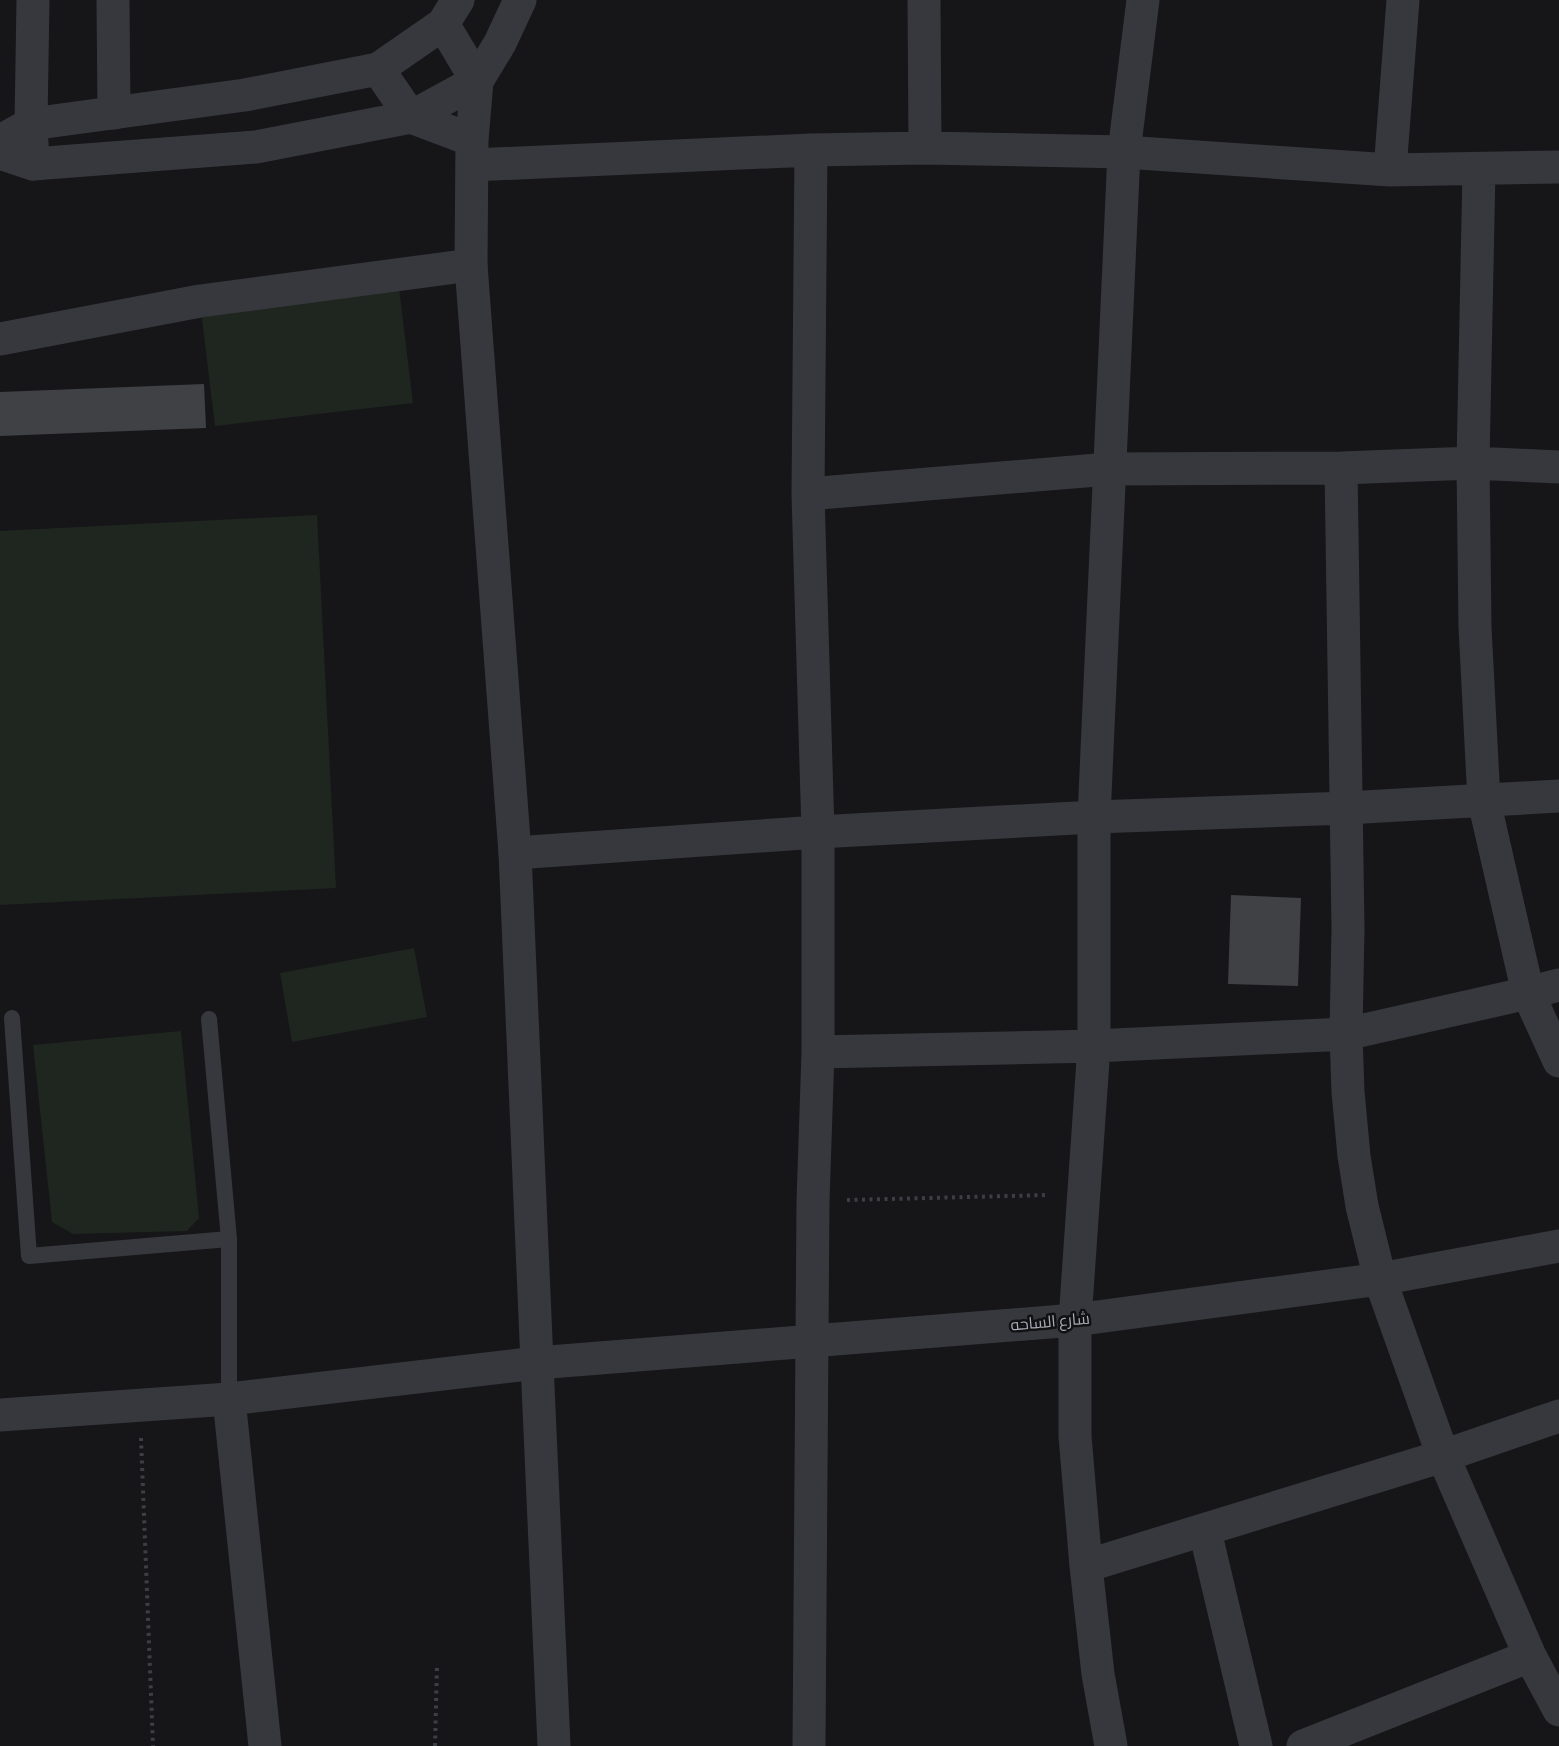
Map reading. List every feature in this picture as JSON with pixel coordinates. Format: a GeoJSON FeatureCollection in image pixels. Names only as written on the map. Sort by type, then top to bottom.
{"type":"FeatureCollection","features":[{"type":"Feature","properties":{"kind":"street"},"geometry":{"type":"LineString","coordinates":[[33,0],[31,124],[33,164]]}},
{"type":"Feature","properties":{"kind":"street"},"geometry":{"type":"LineString","coordinates":[[112,0],[114,113]]}},
{"type":"Feature","properties":{"kind":"street"},"geometry":{"type":"LineString","coordinates":[[0,153],[33,164],[256,147],[411,117],[477,81],[500,43],[520,0]]}},
{"type":"Feature","properties":{"kind":"street"},"geometry":{"type":"LineString","coordinates":[[924,0],[925,148]]}},
{"type":"Feature","properties":{"kind":"street"},"geometry":{"type":"LineString","coordinates":[[1111,1746],[1098,1674],[1075,1436],[1075,1320],[1094,1046],[1094,818],[1125,152],[1143,0]]}},
{"type":"Feature","properties":{"kind":"street"},"geometry":{"type":"LineString","coordinates":[[1390,170],[1403,0]]}},
{"type":"Feature","properties":{"kind":"street"},"geometry":{"type":"LineString","coordinates":[[0,141],[31,124],[245,95],[378,69],[450,12],[477,81],[472,153],[471,265],[515,853],[554,1746]]}},
{"type":"Feature","properties":{"kind":"street"},"geometry":{"type":"LineString","coordinates":[[378,69],[411,117],[472,153],[925,148],[1125,152],[1390,170],[1559,167]]}},
{"type":"Feature","properties":{"kind":"street"},"geometry":{"type":"LineString","coordinates":[[809,1746],[813,1201],[818,1052],[818,832],[808,494],[811,150]]}},
{"type":"Feature","properties":{"kind":"street"},"geometry":{"type":"LineString","coordinates":[[1479,169],[1473,463],[1475,627],[1484,801],[1544,989],[1559,1061]]}},
{"type":"Feature","properties":{"kind":"street"},"geometry":{"type":"LineString","coordinates":[[0,339],[200,301],[471,265]]}},
{"type":"Feature","properties":{"kind":"street"},"geometry":{"type":"LineString","coordinates":[[808,494],[1109,470],[1341,468],[1473,463],[1559,467]]}},
{"type":"Feature","properties":{"kind":"street"},"geometry":{"type":"LineString","coordinates":[[1341,468],[1348,928],[1346,1034],[1354,1156],[1362,1206],[1380,1279],[1443,1456],[1530,1656],[1559,1710]]}},
{"type":"Feature","properties":{"kind":"street"},"geometry":{"type":"LineString","coordinates":[[515,853],[818,832],[1559,796]]}},
{"type":"Feature","properties":{"kind":"street"},"geometry":{"type":"LineString","coordinates":[[818,1052],[1094,1046],[1346,1034],[1544,989]]}},
{"type":"Feature","properties":{"kind":"street","name":"شارع الساحه"},"geometry":{"type":"LineString","coordinates":[[0,1415],[229,1399],[537,1363],[1075,1320],[1380,1279],[1559,1246]]}},
{"type":"Feature","properties":{"kind":"street"},"geometry":{"type":"LineString","coordinates":[[229,1399],[266,1746]]}},
{"type":"Feature","properties":{"kind":"street"},"geometry":{"type":"LineString","coordinates":[[1086,1566],[1443,1456],[1559,1416]]}},
{"type":"Feature","properties":{"kind":"street"},"geometry":{"type":"LineString","coordinates":[[1205,1531],[1256,1746]]}},
{"type":"Feature","properties":{"kind":"street"},"geometry":{"type":"LineString","coordinates":[[1303,1746],[1530,1656]]}},
{"type":"Feature","properties":{"kind":"lane"},"geometry":{"type":"LineString","coordinates":[[12,1018],[29,1256],[229,1239]]}},
{"type":"Feature","properties":{"kind":"lane"},"geometry":{"type":"LineString","coordinates":[[208,1019],[229,1239],[229,1399]]}},
{"type":"Feature","properties":{"kind":"path"},"geometry":{"type":"LineString","coordinates":[[813,1201],[1083,1194]]}},
{"type":"Feature","properties":{"kind":"path"},"geometry":{"type":"LineString","coordinates":[[139,1404],[153,1746]]}},
{"type":"Feature","properties":{"kind":"path"},"geometry":{"type":"LineString","coordinates":[[435,1746],[437,1665]]}},
{"type":"Feature","properties":{"kind":"shaded area"},"geometry":{"type":"Polygon","coordinates":[[[399,288],[413,403],[215,426],[201,311],[399,288]]]}},
{"type":"Feature","properties":{"kind":"shaded area"},"geometry":{"type":"Polygon","coordinates":[[[317,515],[336,888],[0,905],[0,531],[317,515]]]}},
{"type":"Feature","properties":{"kind":"shaded area"},"geometry":{"type":"Polygon","coordinates":[[[414,948],[427,1017],[292,1042],[280,973],[414,948]]]}},
{"type":"Feature","properties":{"kind":"shaded area"},"geometry":{"type":"Polygon","coordinates":[[[181,1031],[199,1218],[187,1231],[73,1234],[52,1222],[33,1045],[181,1031]]]}},
{"type":"Feature","properties":{"kind":"building"},"geometry":{"type":"Polygon","coordinates":[[[204,384],[206,428],[0,436],[0,392],[204,384]]]}},
{"type":"Feature","properties":{"kind":"building"},"geometry":{"type":"Polygon","coordinates":[[[1231,895],[1301,898],[1298,986],[1228,984],[1231,895]]]}}]}
